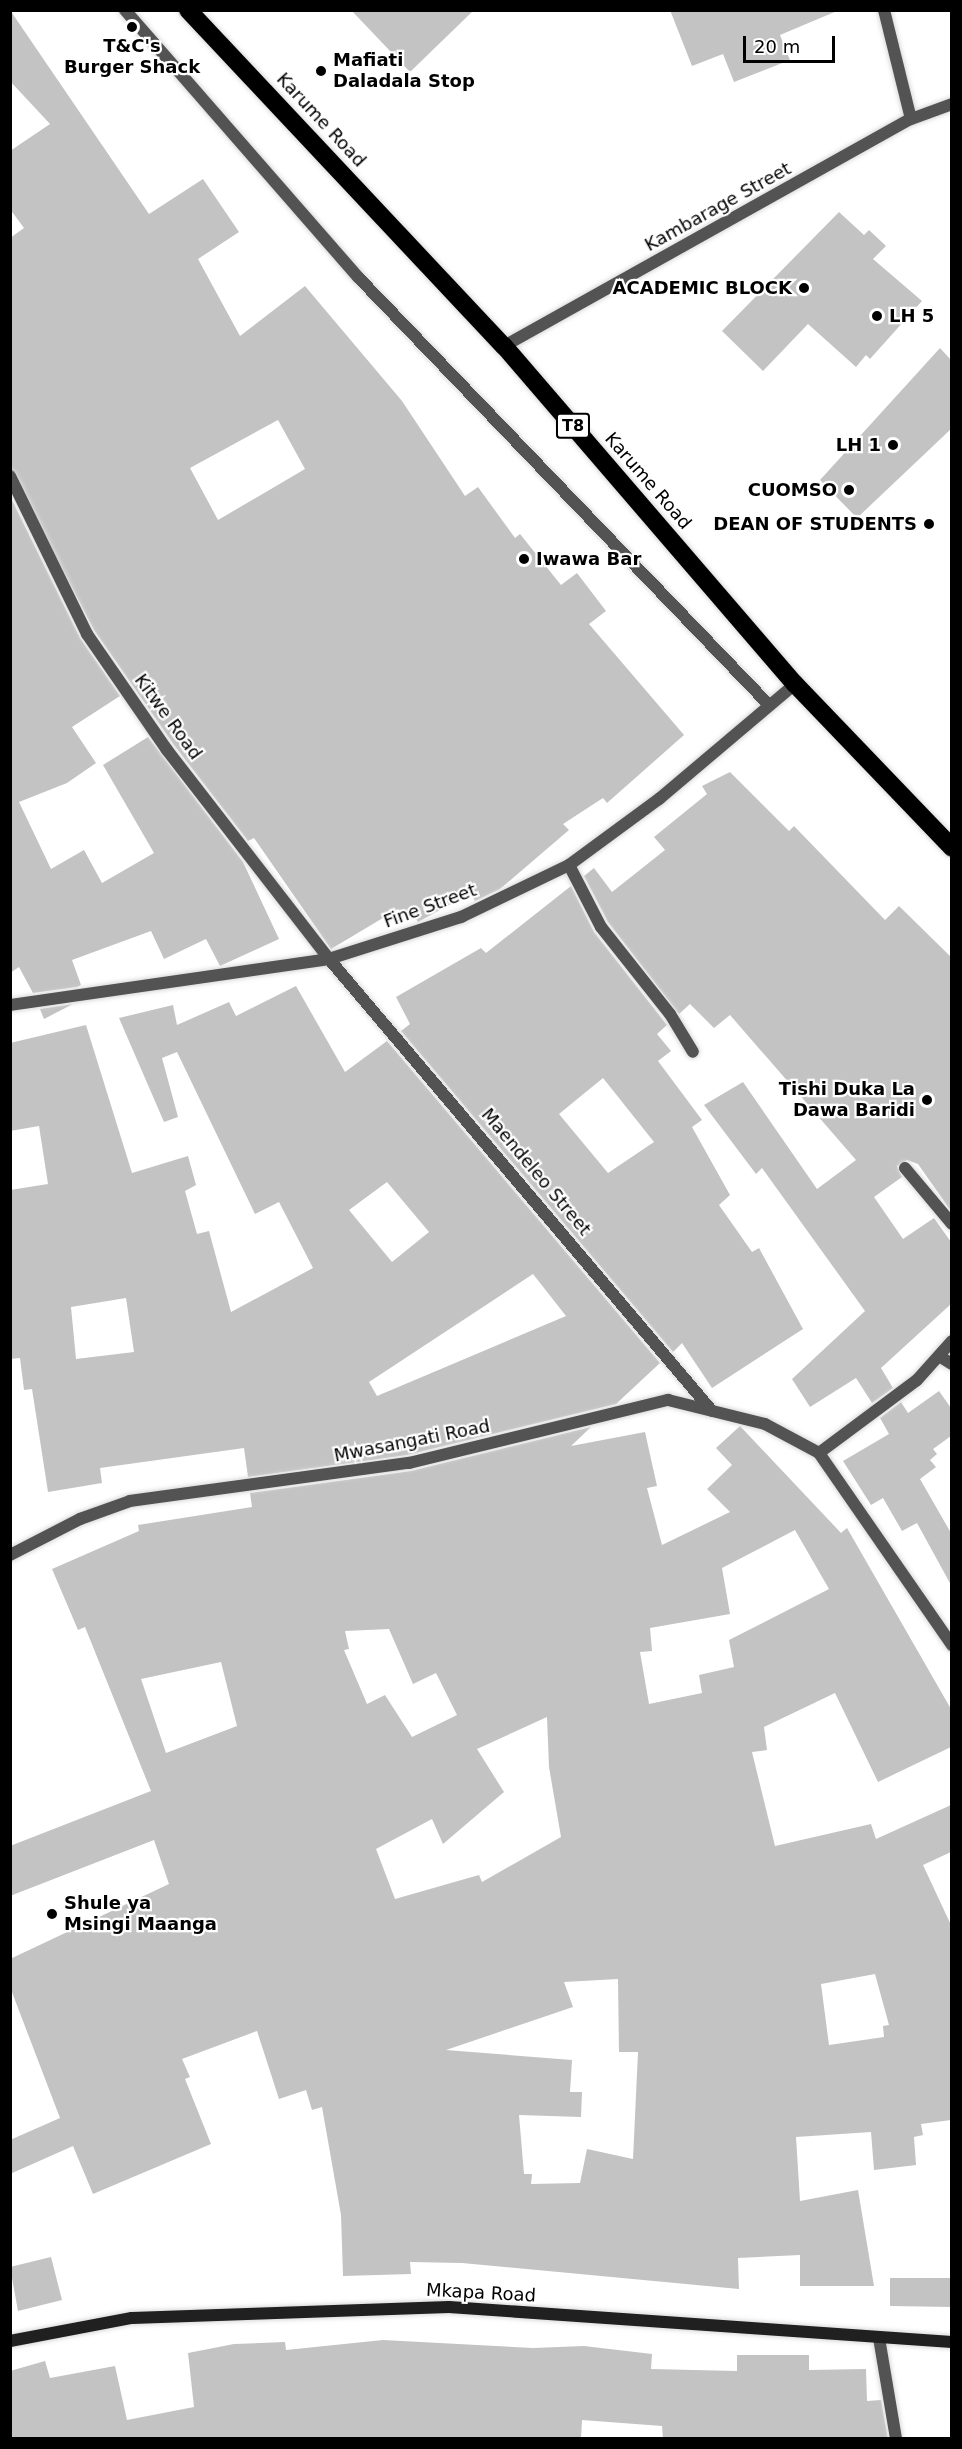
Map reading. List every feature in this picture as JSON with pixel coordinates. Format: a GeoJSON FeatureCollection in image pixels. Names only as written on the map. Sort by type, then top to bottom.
{"type":"FeatureCollection","features":[{"type":"Feature","properties":{"kind":"highway","name":"Karume Road"},"geometry":{"type":"LineString","coordinates":[[188,10],[504,346],[795,684],[951,848]]}},
{"type":"Feature","properties":{"kind":"street"},"geometry":{"type":"LineString","coordinates":[[125,10],[390,312],[768,704]]}},
{"type":"Feature","properties":{"kind":"street"},"geometry":{"type":"LineString","coordinates":[[884,10],[911,120]]}},
{"type":"Feature","properties":{"kind":"street","name":"Kambarage Street"},"geometry":{"type":"LineString","coordinates":[[504,346],[911,120],[951,104]]}},
{"type":"Feature","properties":{"kind":"street","name":"Kitwe Road"},"geometry":{"type":"LineString","coordinates":[[10,476],[87,634],[167,750],[329,959]]}},
{"type":"Feature","properties":{"kind":"street","name":"Fine Street"},"geometry":{"type":"LineString","coordinates":[[10,1005],[329,959],[461,917],[569,865],[659,799],[768,704],[795,684]]}},
{"type":"Feature","properties":{"kind":"street"},"geometry":{"type":"LineString","coordinates":[[569,865],[601,927],[670,1014],[693,1052]]}},
{"type":"Feature","properties":{"kind":"street","name":"Maendeleo Street"},"geometry":{"type":"LineString","coordinates":[[329,959],[712,1411]]}},
{"type":"Feature","properties":{"kind":"street"},"geometry":{"type":"LineString","coordinates":[[905,1168],[951,1224]]}},
{"type":"Feature","properties":{"kind":"street"},"geometry":{"type":"LineString","coordinates":[[951,1341],[917,1380],[819,1453],[951,1646]]}},
{"type":"Feature","properties":{"kind":"street"},"geometry":{"type":"LineString","coordinates":[[939,1356],[951,1364]]}},
{"type":"Feature","properties":{"kind":"street","name":"Mwasangati Road"},"geometry":{"type":"LineString","coordinates":[[10,1555],[80,1519],[130,1501],[410,1463],[668,1400],[765,1424],[819,1453]]}},
{"type":"Feature","properties":{"kind":"street","name":"Mkapa Road"},"geometry":{"type":"LineString","coordinates":[[10,2342],[132,2318],[449,2307],[951,2342]]}},
{"type":"Feature","properties":{"kind":"street"},"geometry":{"type":"LineString","coordinates":[[879,2338],[896,2439]]}},
{"type":"Feature","properties":{"kind":"building"},"geometry":{"type":"Polygon","coordinates":[[[10,10],[149,214],[203,179],[239,232],[198,259],[240,336],[305,286],[402,401],[465,496],[478,487],[515,538],[520,534],[561,585],[577,573],[606,611],[589,624],[684,735],[607,803],[603,798],[563,824],[569,830],[500,889],[475,901],[471,893],[418,922],[415,917],[407,922],[398,909],[331,949],[254,838],[248,841],[174,745],[94,630],[10,468],[10,238],[24,228],[10,209],[10,151],[50,124],[10,81],[10,10]],[[278,420],[190,468],[218,520],[305,469],[278,420]]]}},
{"type":"Feature","properties":{"kind":"building"},"geometry":{"type":"Polygon","coordinates":[[[351,10],[474,10],[410,72],[351,10]]]}},
{"type":"Feature","properties":{"kind":"building"},"geometry":{"type":"Polygon","coordinates":[[[670,10],[837,11],[780,35],[790,60],[734,82],[723,54],[692,66],[670,10]]]}},
{"type":"Feature","properties":{"kind":"building","name":"ACADEMIC BLOCK"},"geometry":{"type":"Polygon","coordinates":[[[839,212],[864,235],[869,230],[886,246],[873,259],[922,301],[870,359],[866,355],[856,367],[808,324],[763,371],[722,331],[839,212]]]}},
{"type":"Feature","properties":{"kind":"building","name":"LH 1"},"geometry":{"type":"Polygon","coordinates":[[[940,348],[951,360],[951,429],[857,518],[820,480],[940,348]]]}},
{"type":"Feature","properties":{"kind":"building"},"geometry":{"type":"Polygon","coordinates":[[[10,496],[80,638],[120,696],[72,727],[96,763],[67,783],[19,802],[51,869],[84,850],[102,883],[154,853],[103,765],[148,737],[243,862],[279,939],[220,966],[206,939],[164,959],[151,931],[72,960],[81,985],[77,987],[33,993],[19,967],[10,973],[10,496]]]}},
{"type":"Feature","properties":{"kind":"building"},"geometry":{"type":"Polygon","coordinates":[[[730,772],[789,831],[794,826],[885,920],[899,906],[951,957],[951,1211],[918,1164],[907,1160],[897,1166],[902,1177],[874,1197],[903,1239],[934,1218],[951,1242],[951,1304],[881,1368],[893,1388],[872,1403],[856,1378],[810,1407],[792,1379],[865,1311],[762,1168],[756,1174],[704,1105],[743,1082],[817,1189],[856,1160],[730,1015],[714,1028],[690,1004],[679,1014],[608,922],[584,876],[594,868],[612,892],[665,850],[654,837],[707,794],[702,786],[730,772]]]}},
{"type":"Feature","properties":{"kind":"building"},"geometry":{"type":"Polygon","coordinates":[[[571,886],[594,932],[667,1025],[657,1034],[671,1051],[658,1061],[702,1120],[692,1127],[730,1195],[719,1205],[752,1252],[759,1248],[803,1329],[712,1388],[682,1343],[673,1352],[401,1031],[410,1024],[396,997],[481,948],[486,953],[571,886]],[[603,1078],[559,1114],[608,1173],[654,1142],[603,1078]]]}},
{"type":"Feature","properties":{"kind":"building"},"geometry":{"type":"Polygon","coordinates":[[[296,986],[345,1072],[387,1041],[660,1363],[616,1404],[407,1455],[248,1477],[244,1448],[100,1468],[102,1483],[48,1492],[32,1389],[24,1390],[20,1358],[10,1359],[10,1190],[48,1184],[39,1126],[10,1131],[10,1043],[86,1025],[132,1173],[188,1156],[196,1185],[185,1191],[197,1234],[209,1231],[231,1312],[313,1268],[279,1202],[255,1214],[177,1052],[162,1058],[178,1117],[164,1122],[119,1018],[173,1005],[177,1025],[229,1002],[236,1016],[296,986]],[[387,1182],[349,1210],[392,1262],[429,1232],[387,1182]],[[533,1274],[369,1382],[377,1396],[566,1316],[533,1274]],[[126,1298],[71,1307],[76,1359],[134,1352],[126,1298]]]}},
{"type":"Feature","properties":{"kind":"building"},"geometry":{"type":"Polygon","coordinates":[[[73,1004],[44,1019],[40,1009],[73,1004]]]}},
{"type":"Feature","properties":{"kind":"building"},"geometry":{"type":"Polygon","coordinates":[[[939,1391],[951,1408],[951,1436],[933,1449],[937,1454],[930,1460],[936,1467],[920,1479],[951,1533],[951,1585],[917,1523],[902,1531],[883,1498],[871,1505],[843,1461],[889,1434],[880,1418],[901,1402],[908,1413],[939,1391]]]}},
{"type":"Feature","properties":{"kind":"building"},"geometry":{"type":"Polygon","coordinates":[[[740,1426],[841,1533],[847,1528],[951,1709],[951,1747],[878,1782],[835,1693],[764,1727],[767,1750],[752,1752],[775,1846],[871,1824],[876,1839],[951,1805],[951,1852],[923,1865],[951,1925],[951,2120],[921,2124],[923,2135],[914,2137],[916,2165],[874,2170],[871,2132],[796,2137],[800,2201],[858,2190],[874,2286],[800,2286],[800,2255],[738,2258],[739,2289],[462,2263],[410,2262],[411,2274],[343,2276],[341,2215],[322,2107],[312,2110],[306,2090],[279,2099],[257,2031],[182,2059],[190,2077],[185,2079],[211,2144],[93,2194],[73,2146],[10,2174],[10,2140],[60,2118],[10,1987],[10,1959],[169,1884],[154,1840],[10,1896],[10,1846],[151,1791],[85,1627],[78,1630],[52,1569],[139,1531],[138,1525],[252,1507],[250,1493],[411,1471],[591,1427],[571,1446],[645,1432],[657,1486],[647,1488],[662,1545],[730,1512],[707,1489],[732,1465],[716,1448],[740,1426]],[[795,1530],[722,1568],[730,1614],[650,1628],[652,1651],[640,1652],[649,1704],[702,1693],[699,1675],[734,1667],[729,1640],[829,1589],[795,1530]],[[389,1629],[345,1631],[349,1649],[344,1650],[367,1704],[385,1695],[412,1737],[457,1715],[436,1673],[413,1684],[389,1629]],[[221,1662],[141,1679],[166,1753],[237,1726],[221,1662]],[[547,1717],[477,1749],[504,1792],[443,1844],[432,1819],[376,1849],[395,1899],[479,1875],[482,1882],[561,1837],[549,1767],[547,1717]],[[875,1974],[821,1984],[829,2045],[884,2037],[883,2026],[889,2025],[875,1974]],[[618,1979],[564,1982],[573,2007],[446,2050],[572,2060],[570,2092],[582,2092],[581,2117],[519,2115],[524,2174],[532,2174],[531,2184],[580,2183],[587,2149],[633,2159],[638,2052],[619,2052],[618,1979]]]}},
{"type":"Feature","properties":{"kind":"building"},"geometry":{"type":"Polygon","coordinates":[[[51,2257],[62,2300],[18,2311],[10,2267],[51,2257]]]}},
{"type":"Feature","properties":{"kind":"building"},"geometry":{"type":"Polygon","coordinates":[[[890,2278],[951,2278],[951,2307],[890,2306],[890,2278]]]}},
{"type":"Feature","properties":{"kind":"building"},"geometry":{"type":"Polygon","coordinates":[[[383,2340],[533,2348],[584,2346],[652,2354],[651,2369],[737,2371],[737,2355],[809,2355],[809,2370],[866,2369],[867,2401],[881,2400],[888,2439],[663,2439],[662,2426],[582,2420],[581,2439],[10,2439],[10,2371],[45,2361],[50,2378],[115,2366],[127,2420],[194,2407],[188,2353],[234,2344],[285,2342],[286,2350],[383,2340]]]}},
{"type":"Feature","properties":{"kind":"place","name":"T&C's Burger Shack"},"geometry":{"type":"Point","coordinates":[132,27]}},
{"type":"Feature","properties":{"kind":"place","name":"Mafiati Daladala Stop"},"geometry":{"type":"Point","coordinates":[321,71]}},
{"type":"Feature","properties":{"kind":"place","name":"ACADEMIC BLOCK"},"geometry":{"type":"Point","coordinates":[804,288]}},
{"type":"Feature","properties":{"kind":"place","name":"LH 5"},"geometry":{"type":"Point","coordinates":[877,316]}},
{"type":"Feature","properties":{"kind":"place","name":"LH 1"},"geometry":{"type":"Point","coordinates":[893,445]}},
{"type":"Feature","properties":{"kind":"place","name":"CUOMSO"},"geometry":{"type":"Point","coordinates":[849,490]}},
{"type":"Feature","properties":{"kind":"place","name":"DEAN OF STUDENTS"},"geometry":{"type":"Point","coordinates":[929,524]}},
{"type":"Feature","properties":{"kind":"place","name":"Iwawa Bar"},"geometry":{"type":"Point","coordinates":[524,559]}},
{"type":"Feature","properties":{"kind":"place","name":"Tishi Duka La Dawa Baridi"},"geometry":{"type":"Point","coordinates":[927,1100]}},
{"type":"Feature","properties":{"kind":"place","name":"Shule ya Msingi Maanga"},"geometry":{"type":"Point","coordinates":[52,1914]}}]}
